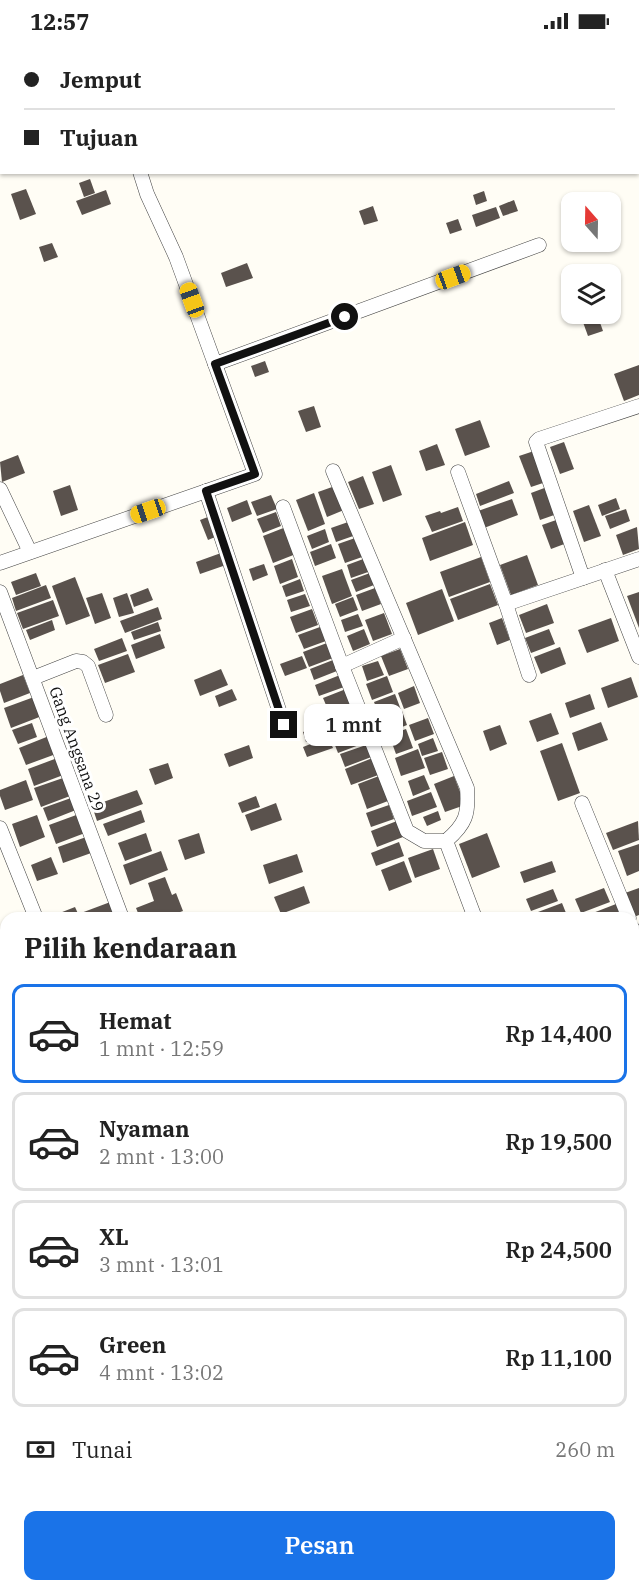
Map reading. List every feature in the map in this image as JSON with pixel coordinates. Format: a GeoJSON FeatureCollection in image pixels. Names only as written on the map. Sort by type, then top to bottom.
{"type":"FeatureCollection","features":[{"type":"Feature","properties":{"kind":"street"},"geometry":{"type":"LineString","coordinates":[[0,563],[255,474],[176,257],[147,194],[141,174]]}},
{"type":"Feature","properties":{"kind":"street"},"geometry":{"type":"LineString","coordinates":[[215,364],[539,245]]}},
{"type":"Feature","properties":{"kind":"street"},"geometry":{"type":"LineString","coordinates":[[583,578],[536,442],[539,439],[639,406]]}},
{"type":"Feature","properties":{"kind":"street"},"geometry":{"type":"LineString","coordinates":[[283,507],[407,831],[424,841],[446,841],[459,830],[469,811],[467,788],[333,471]]}},
{"type":"Feature","properties":{"kind":"street"},"geometry":{"type":"LineString","coordinates":[[458,472],[529,675]]}},
{"type":"Feature","properties":{"kind":"street"},"geometry":{"type":"LineString","coordinates":[[0,489],[30,552]]}},
{"type":"Feature","properties":{"kind":"street"},"geometry":{"type":"LineString","coordinates":[[206,491],[284,725]]}},
{"type":"Feature","properties":{"kind":"street"},"geometry":{"type":"LineString","coordinates":[[506,604],[639,559]]}},
{"type":"Feature","properties":{"kind":"street"},"geometry":{"type":"LineString","coordinates":[[605,570],[639,657]]}},
{"type":"Feature","properties":{"kind":"street","name":"Gang Angsana 29"},"geometry":{"type":"LineString","coordinates":[[0,592],[120,912]]}},
{"type":"Feature","properties":{"kind":"street"},"geometry":{"type":"LineString","coordinates":[[342,666],[405,638]]}},
{"type":"Feature","properties":{"kind":"street"},"geometry":{"type":"LineString","coordinates":[[33,678],[76,661],[83,662],[88,666],[106,715]]}},
{"type":"Feature","properties":{"kind":"street"},"geometry":{"type":"LineString","coordinates":[[582,803],[627,912]]}},
{"type":"Feature","properties":{"kind":"street"},"geometry":{"type":"LineString","coordinates":[[0,828],[34,912]]}},
{"type":"Feature","properties":{"kind":"street"},"geometry":{"type":"LineString","coordinates":[[446,841],[473,912]]}},
{"type":"Feature","properties":{"kind":"building"},"geometry":{"type":"Polygon","coordinates":[[[90,179],[95,193],[84,197],[79,183],[90,179]]]}},
{"type":"Feature","properties":{"kind":"building"},"geometry":{"type":"Polygon","coordinates":[[[26,189],[36,214],[20,220],[11,194],[26,189]]]}},
{"type":"Feature","properties":{"kind":"building"},"geometry":{"type":"Polygon","coordinates":[[[106,190],[111,204],[82,215],[76,201],[106,190]]]}},
{"type":"Feature","properties":{"kind":"building"},"geometry":{"type":"Polygon","coordinates":[[[484,191],[487,201],[476,205],[473,195],[484,191]]]}},
{"type":"Feature","properties":{"kind":"building"},"geometry":{"type":"Polygon","coordinates":[[[514,200],[518,211],[503,216],[499,206],[514,200]]]}},
{"type":"Feature","properties":{"kind":"building"},"geometry":{"type":"Polygon","coordinates":[[[373,206],[378,221],[364,225],[359,211],[373,206]]]}},
{"type":"Feature","properties":{"kind":"building"},"geometry":{"type":"Polygon","coordinates":[[[496,207],[500,218],[476,227],[472,215],[496,207]]]}},
{"type":"Feature","properties":{"kind":"building"},"geometry":{"type":"Polygon","coordinates":[[[458,219],[462,230],[450,234],[446,223],[458,219]]]}},
{"type":"Feature","properties":{"kind":"building"},"geometry":{"type":"Polygon","coordinates":[[[52,243],[58,257],[44,262],[39,247],[52,243]]]}},
{"type":"Feature","properties":{"kind":"building"},"geometry":{"type":"Polygon","coordinates":[[[247,263],[253,278],[226,287],[221,273],[247,263]]]}},
{"type":"Feature","properties":{"kind":"building"},"geometry":{"type":"Polygon","coordinates":[[[584,324],[601,324],[603,331],[588,336],[584,324]]]}},
{"type":"Feature","properties":{"kind":"building"},"geometry":{"type":"Polygon","coordinates":[[[265,361],[269,372],[255,377],[251,366],[265,361]]]}},
{"type":"Feature","properties":{"kind":"building"},"geometry":{"type":"Polygon","coordinates":[[[639,365],[639,395],[624,401],[614,374],[639,365]]]}},
{"type":"Feature","properties":{"kind":"building"},"geometry":{"type":"Polygon","coordinates":[[[314,406],[321,427],[306,432],[298,411],[314,406]]]}},
{"type":"Feature","properties":{"kind":"building"},"geometry":{"type":"Polygon","coordinates":[[[480,420],[490,447],[465,456],[455,429],[480,420]]]}},
{"type":"Feature","properties":{"kind":"building"},"geometry":{"type":"Polygon","coordinates":[[[564,442],[574,469],[560,474],[550,447],[564,442]]]}},
{"type":"Feature","properties":{"kind":"building"},"geometry":{"type":"Polygon","coordinates":[[[437,444],[445,465],[426,471],[419,451],[437,444]]]}},
{"type":"Feature","properties":{"kind":"building"},"geometry":{"type":"Polygon","coordinates":[[[534,451],[546,482],[531,487],[519,456],[534,451]]]}},
{"type":"Feature","properties":{"kind":"building"},"geometry":{"type":"Polygon","coordinates":[[[18,455],[25,473],[2,482],[0,462],[18,455]]]}},
{"type":"Feature","properties":{"kind":"building"},"geometry":{"type":"Polygon","coordinates":[[[391,465],[402,495],[383,502],[372,472],[391,465]]]}},
{"type":"Feature","properties":{"kind":"building"},"geometry":{"type":"Polygon","coordinates":[[[363,476],[374,504],[359,509],[348,482],[363,476]]]}},
{"type":"Feature","properties":{"kind":"building"},"geometry":{"type":"Polygon","coordinates":[[[509,481],[514,493],[480,506],[476,494],[509,481]]]}},
{"type":"Feature","properties":{"kind":"building"},"geometry":{"type":"Polygon","coordinates":[[[70,485],[78,510],[61,516],[53,491],[70,485]]]}},
{"type":"Feature","properties":{"kind":"building"},"geometry":{"type":"Polygon","coordinates":[[[335,486],[344,510],[327,517],[318,492],[335,486]]]}},
{"type":"Feature","properties":{"kind":"building"},"geometry":{"type":"Polygon","coordinates":[[[547,487],[557,514],[540,520],[531,493],[547,487]]]}},
{"type":"Feature","properties":{"kind":"building"},"geometry":{"type":"Polygon","coordinates":[[[314,493],[325,524],[308,531],[296,500],[314,493]]]}},
{"type":"Feature","properties":{"kind":"building"},"geometry":{"type":"Polygon","coordinates":[[[271,495],[277,509],[257,516],[251,502],[271,495]]]}},
{"type":"Feature","properties":{"kind":"building"},"geometry":{"type":"Polygon","coordinates":[[[616,498],[620,509],[602,516],[598,505],[616,498]]]}},
{"type":"Feature","properties":{"kind":"building"},"geometry":{"type":"Polygon","coordinates":[[[512,499],[518,515],[484,528],[478,511],[512,499]]]}},
{"type":"Feature","properties":{"kind":"building"},"geometry":{"type":"Polygon","coordinates":[[[247,500],[252,514],[232,522],[227,508],[247,500]]]}},
{"type":"Feature","properties":{"kind":"building"},"geometry":{"type":"Polygon","coordinates":[[[589,505],[601,536],[584,542],[573,511],[589,505]]]}},
{"type":"Feature","properties":{"kind":"building"},"geometry":{"type":"Polygon","coordinates":[[[458,507],[463,521],[432,532],[425,516],[458,507]]]}},
{"type":"Feature","properties":{"kind":"building"},"geometry":{"type":"Polygon","coordinates":[[[626,509],[630,521],[610,529],[605,516],[626,509]]]}},
{"type":"Feature","properties":{"kind":"building"},"geometry":{"type":"Polygon","coordinates":[[[276,512],[281,526],[263,533],[257,519],[276,512]]]}},
{"type":"Feature","properties":{"kind":"building"},"geometry":{"type":"Polygon","coordinates":[[[213,515],[220,535],[208,540],[200,520],[213,515]]]}},
{"type":"Feature","properties":{"kind":"building"},"geometry":{"type":"Polygon","coordinates":[[[559,519],[567,543],[551,549],[542,525],[559,519]]]}},
{"type":"Feature","properties":{"kind":"building"},"geometry":{"type":"Polygon","coordinates":[[[351,521],[356,535],[336,542],[331,528],[351,521]]]}},
{"type":"Feature","properties":{"kind":"building"},"geometry":{"type":"Polygon","coordinates":[[[465,522],[473,545],[430,561],[422,538],[465,522]]]}},
{"type":"Feature","properties":{"kind":"building"},"geometry":{"type":"Polygon","coordinates":[[[286,527],[296,554],[273,563],[263,536],[286,527]]]}},
{"type":"Feature","properties":{"kind":"building"},"geometry":{"type":"Polygon","coordinates":[[[637,527],[639,549],[623,555],[616,535],[637,527]]]}},
{"type":"Feature","properties":{"kind":"building"},"geometry":{"type":"Polygon","coordinates":[[[325,529],[329,542],[312,549],[307,536],[325,529]]]}},
{"type":"Feature","properties":{"kind":"building"},"geometry":{"type":"Polygon","coordinates":[[[358,537],[365,556],[345,563],[338,544],[358,537]]]}},
{"type":"Feature","properties":{"kind":"building"},"geometry":{"type":"Polygon","coordinates":[[[331,544],[336,558],[315,566],[310,552],[331,544]]]}},
{"type":"Feature","properties":{"kind":"building"},"geometry":{"type":"Polygon","coordinates":[[[221,553],[226,565],[200,574],[196,562],[221,553]]]}},
{"type":"Feature","properties":{"kind":"building"},"geometry":{"type":"Polygon","coordinates":[[[527,555],[538,585],[511,595],[500,565],[527,555]]]}},
{"type":"Feature","properties":{"kind":"building"},"geometry":{"type":"Polygon","coordinates":[[[481,557],[490,582],[449,597],[440,572],[481,557]]]}},
{"type":"Feature","properties":{"kind":"building"},"geometry":{"type":"Polygon","coordinates":[[[366,558],[371,571],[351,578],[347,565],[366,558]]]}},
{"type":"Feature","properties":{"kind":"building"},"geometry":{"type":"Polygon","coordinates":[[[292,559],[298,577],[280,584],[274,566],[292,559]]]}},
{"type":"Feature","properties":{"kind":"building"},"geometry":{"type":"Polygon","coordinates":[[[264,564],[268,575],[253,581],[249,569],[264,564]]]}},
{"type":"Feature","properties":{"kind":"building"},"geometry":{"type":"Polygon","coordinates":[[[342,569],[352,596],[332,604],[322,576],[342,569]]]}},
{"type":"Feature","properties":{"kind":"building"},"geometry":{"type":"Polygon","coordinates":[[[36,573],[41,586],[16,595],[11,582],[36,573]]]}},
{"type":"Feature","properties":{"kind":"building"},"geometry":{"type":"Polygon","coordinates":[[[370,573],[374,585],[356,592],[351,580],[370,573]]]}},
{"type":"Feature","properties":{"kind":"building"},"geometry":{"type":"Polygon","coordinates":[[[75,577],[90,616],[66,625],[52,586],[75,577]]]}},
{"type":"Feature","properties":{"kind":"building"},"geometry":{"type":"Polygon","coordinates":[[[300,579],[304,591],[286,597],[282,586],[300,579]]]}},
{"type":"Feature","properties":{"kind":"building"},"geometry":{"type":"Polygon","coordinates":[[[490,584],[498,605],[458,620],[450,599],[490,584]]]}},
{"type":"Feature","properties":{"kind":"building"},"geometry":{"type":"Polygon","coordinates":[[[46,585],[51,598],[16,611],[12,598],[46,585]]]}},
{"type":"Feature","properties":{"kind":"building"},"geometry":{"type":"Polygon","coordinates":[[[148,588],[153,600],[134,607],[130,595],[148,588]]]}},
{"type":"Feature","properties":{"kind":"building"},"geometry":{"type":"Polygon","coordinates":[[[375,588],[381,604],[362,611],[356,595],[375,588]]]}},
{"type":"Feature","properties":{"kind":"building"},"geometry":{"type":"Polygon","coordinates":[[[442,589],[454,621],[418,635],[406,603],[442,589]]]}},
{"type":"Feature","properties":{"kind":"building"},"geometry":{"type":"Polygon","coordinates":[[[639,592],[639,628],[627,596],[639,592]]]}},
{"type":"Feature","properties":{"kind":"building"},"geometry":{"type":"Polygon","coordinates":[[[102,593],[111,618],[95,624],[86,598],[102,593]]]}},
{"type":"Feature","properties":{"kind":"building"},"geometry":{"type":"Polygon","coordinates":[[[127,593],[134,613],[119,617],[113,598],[127,593]]]}},
{"type":"Feature","properties":{"kind":"building"},"geometry":{"type":"Polygon","coordinates":[[[305,594],[310,606],[291,612],[287,600],[305,594]]]}},
{"type":"Feature","properties":{"kind":"building"},"geometry":{"type":"Polygon","coordinates":[[[353,597],[358,610],[340,617],[335,604],[353,597]]]}},
{"type":"Feature","properties":{"kind":"building"},"geometry":{"type":"Polygon","coordinates":[[[53,600],[59,616],[23,629],[17,613],[53,600]]]}},
{"type":"Feature","properties":{"kind":"building"},"geometry":{"type":"Polygon","coordinates":[[[547,604],[554,623],[526,633],[519,615],[547,604]]]}},
{"type":"Feature","properties":{"kind":"building"},"geometry":{"type":"Polygon","coordinates":[[[158,607],[162,619],[125,633],[120,621],[158,607]]]}},
{"type":"Feature","properties":{"kind":"building"},"geometry":{"type":"Polygon","coordinates":[[[312,609],[318,625],[296,633],[290,617],[312,609]]]}},
{"type":"Feature","properties":{"kind":"building"},"geometry":{"type":"Polygon","coordinates":[[[384,613],[392,634],[373,641],[365,620],[384,613]]]}},
{"type":"Feature","properties":{"kind":"building"},"geometry":{"type":"Polygon","coordinates":[[[358,614],[363,626],[345,632],[341,620],[358,614]]]}},
{"type":"Feature","properties":{"kind":"building"},"geometry":{"type":"Polygon","coordinates":[[[502,618],[510,640],[497,645],[489,623],[502,618]]]}},
{"type":"Feature","properties":{"kind":"building"},"geometry":{"type":"Polygon","coordinates":[[[611,618],[619,641],[587,653],[578,630],[611,618]]]}},
{"type":"Feature","properties":{"kind":"building"},"geometry":{"type":"Polygon","coordinates":[[[52,620],[55,630],[30,640],[26,630],[52,620]]]}},
{"type":"Feature","properties":{"kind":"building"},"geometry":{"type":"Polygon","coordinates":[[[158,622],[161,631],[134,640],[131,632],[158,622]]]}},
{"type":"Feature","properties":{"kind":"building"},"geometry":{"type":"Polygon","coordinates":[[[320,627],[326,641],[304,649],[298,635],[320,627]]]}},
{"type":"Feature","properties":{"kind":"building"},"geometry":{"type":"Polygon","coordinates":[[[364,629],[370,644],[353,651],[347,636],[364,629]]]}},
{"type":"Feature","properties":{"kind":"building"},"geometry":{"type":"Polygon","coordinates":[[[549,629],[555,644],[531,653],[525,638],[549,629]]]}},
{"type":"Feature","properties":{"kind":"building"},"geometry":{"type":"Polygon","coordinates":[[[160,634],[165,648],[136,659],[131,645],[160,634]]]}},
{"type":"Feature","properties":{"kind":"building"},"geometry":{"type":"Polygon","coordinates":[[[122,638],[127,651],[99,661],[94,649],[122,638]]]}},
{"type":"Feature","properties":{"kind":"building"},"geometry":{"type":"Polygon","coordinates":[[[327,643],[333,658],[309,667],[303,652],[327,643]]]}},
{"type":"Feature","properties":{"kind":"building"},"geometry":{"type":"Polygon","coordinates":[[[560,647],[566,664],[541,674],[534,657],[560,647]]]}},
{"type":"Feature","properties":{"kind":"building"},"geometry":{"type":"Polygon","coordinates":[[[400,649],[408,669],[389,676],[381,656],[400,649]]]}},
{"type":"Feature","properties":{"kind":"building"},"geometry":{"type":"Polygon","coordinates":[[[128,654],[135,672],[105,683],[98,665],[128,654]]]}},
{"type":"Feature","properties":{"kind":"building"},"geometry":{"type":"Polygon","coordinates":[[[302,656],[307,668],[285,676],[280,664],[302,656]]]}},
{"type":"Feature","properties":{"kind":"building"},"geometry":{"type":"Polygon","coordinates":[[[333,660],[337,671],[314,680],[310,669],[333,660]]]}},
{"type":"Feature","properties":{"kind":"building"},"geometry":{"type":"Polygon","coordinates":[[[378,661],[384,675],[367,681],[362,666],[378,661]]]}},
{"type":"Feature","properties":{"kind":"building"},"geometry":{"type":"Polygon","coordinates":[[[221,669],[228,685],[200,696],[194,680],[221,669]]]}},
{"type":"Feature","properties":{"kind":"building"},"geometry":{"type":"Polygon","coordinates":[[[23,675],[30,693],[4,703],[0,684],[23,675]]]}},
{"type":"Feature","properties":{"kind":"building"},"geometry":{"type":"Polygon","coordinates":[[[340,675],[344,687],[319,696],[315,685],[340,675]]]}},
{"type":"Feature","properties":{"kind":"building"},"geometry":{"type":"Polygon","coordinates":[[[387,676],[393,692],[372,700],[366,684],[387,676]]]}},
{"type":"Feature","properties":{"kind":"building"},"geometry":{"type":"Polygon","coordinates":[[[631,677],[638,697],[608,708],[601,688],[631,677]]]}},
{"type":"Feature","properties":{"kind":"building"},"geometry":{"type":"Polygon","coordinates":[[[414,686],[420,703],[404,709],[398,693],[414,686]]]}},
{"type":"Feature","properties":{"kind":"building"},"geometry":{"type":"Polygon","coordinates":[[[232,689],[237,700],[219,707],[215,696],[232,689]]]}},
{"type":"Feature","properties":{"kind":"building"},"geometry":{"type":"Polygon","coordinates":[[[346,689],[351,703],[329,712],[323,698],[346,689]]]}},
{"type":"Feature","properties":{"kind":"building"},"geometry":{"type":"Polygon","coordinates":[[[395,694],[401,710],[380,717],[374,702],[395,694]]]}},
{"type":"Feature","properties":{"kind":"building"},"geometry":{"type":"Polygon","coordinates":[[[590,694],[595,709],[570,718],[565,703],[590,694]]]}},
{"type":"Feature","properties":{"kind":"building"},"geometry":{"type":"Polygon","coordinates":[[[34,697],[42,716],[11,728],[4,708],[34,697]]]}},
{"type":"Feature","properties":{"kind":"building"},"geometry":{"type":"Polygon","coordinates":[[[354,706],[360,722],[333,732],[327,715],[354,706]]]}},
{"type":"Feature","properties":{"kind":"building"},"geometry":{"type":"Polygon","coordinates":[[[402,711],[407,725],[392,731],[387,717],[402,711]]]}},
{"type":"Feature","properties":{"kind":"building"},"geometry":{"type":"Polygon","coordinates":[[[551,713],[559,734],[537,742],[529,721],[551,713]]]}},
{"type":"Feature","properties":{"kind":"building"},"geometry":{"type":"Polygon","coordinates":[[[428,718],[434,734],[415,741],[409,725],[428,718]]]}},
{"type":"Feature","properties":{"kind":"building"},"geometry":{"type":"Polygon","coordinates":[[[601,722],[608,740],[578,751],[572,733],[601,722]]]}},
{"type":"Feature","properties":{"kind":"building"},"geometry":{"type":"Polygon","coordinates":[[[32,723],[37,737],[18,744],[12,730],[32,723]]]}},
{"type":"Feature","properties":{"kind":"building"},"geometry":{"type":"Polygon","coordinates":[[[323,724],[327,734],[306,742],[303,732],[323,724]]]}},
{"type":"Feature","properties":{"kind":"building"},"geometry":{"type":"Polygon","coordinates":[[[360,724],[367,742],[338,753],[331,735],[360,724]]]}},
{"type":"Feature","properties":{"kind":"building"},"geometry":{"type":"Polygon","coordinates":[[[500,725],[507,744],[490,751],[483,731],[500,725]]]}},
{"type":"Feature","properties":{"kind":"building"},"geometry":{"type":"Polygon","coordinates":[[[406,729],[413,748],[396,754],[389,735],[406,729]]]}},
{"type":"Feature","properties":{"kind":"building"},"geometry":{"type":"Polygon","coordinates":[[[49,736],[56,754],[26,765],[19,748],[49,736]]]}},
{"type":"Feature","properties":{"kind":"building"},"geometry":{"type":"Polygon","coordinates":[[[328,737],[333,748],[307,757],[303,747],[328,737]]]}},
{"type":"Feature","properties":{"kind":"building"},"geometry":{"type":"Polygon","coordinates":[[[433,738],[438,751],[422,756],[418,744],[433,738]]]}},
{"type":"Feature","properties":{"kind":"building"},"geometry":{"type":"Polygon","coordinates":[[[562,743],[580,793],[558,801],[540,751],[562,743]]]}},
{"type":"Feature","properties":{"kind":"building"},"geometry":{"type":"Polygon","coordinates":[[[369,744],[374,756],[345,767],[340,754],[369,744]]]}},
{"type":"Feature","properties":{"kind":"building"},"geometry":{"type":"Polygon","coordinates":[[[249,745],[253,758],[229,767],[224,754],[249,745]]]}},
{"type":"Feature","properties":{"kind":"building"},"geometry":{"type":"Polygon","coordinates":[[[418,749],[425,768],[401,776],[395,758],[418,749]]]}},
{"type":"Feature","properties":{"kind":"building"},"geometry":{"type":"Polygon","coordinates":[[[442,752],[448,769],[430,775],[424,758],[442,752]]]}},
{"type":"Feature","properties":{"kind":"building"},"geometry":{"type":"Polygon","coordinates":[[[60,757],[66,774],[34,786],[28,769],[60,757]]]}},
{"type":"Feature","properties":{"kind":"building"},"geometry":{"type":"Polygon","coordinates":[[[375,757],[381,774],[351,785],[345,769],[375,757]]]}},
{"type":"Feature","properties":{"kind":"building"},"geometry":{"type":"Polygon","coordinates":[[[168,763],[173,778],[155,785],[149,769],[168,763]]]}},
{"type":"Feature","properties":{"kind":"building"},"geometry":{"type":"Polygon","coordinates":[[[424,775],[430,789],[413,796],[408,781],[424,775]]]}},
{"type":"Feature","properties":{"kind":"building"},"geometry":{"type":"Polygon","coordinates":[[[379,776],[388,801],[367,809],[358,784],[379,776]]]}},
{"type":"Feature","properties":{"kind":"building"},"geometry":{"type":"Polygon","coordinates":[[[454,776],[465,805],[445,812],[434,784],[454,776]]]}},
{"type":"Feature","properties":{"kind":"building"},"geometry":{"type":"Polygon","coordinates":[[[63,778],[70,796],[41,807],[34,788],[63,778]]]}},
{"type":"Feature","properties":{"kind":"building"},"geometry":{"type":"Polygon","coordinates":[[[26,780],[33,800],[5,810],[0,790],[26,780]]]}},
{"type":"Feature","properties":{"kind":"building"},"geometry":{"type":"Polygon","coordinates":[[[137,790],[143,804],[97,821],[92,806],[137,790]]]}},
{"type":"Feature","properties":{"kind":"building"},"geometry":{"type":"Polygon","coordinates":[[[431,792],[437,807],[412,816],[407,801],[431,792]]]}},
{"type":"Feature","properties":{"kind":"building"},"geometry":{"type":"Polygon","coordinates":[[[256,796],[260,807],[242,813],[238,803],[256,796]]]}},
{"type":"Feature","properties":{"kind":"building"},"geometry":{"type":"Polygon","coordinates":[[[71,798],[76,810],[48,821],[43,808],[71,798]]]}},
{"type":"Feature","properties":{"kind":"building"},"geometry":{"type":"Polygon","coordinates":[[[276,803],[282,820],[251,831],[245,815],[276,803]]]}},
{"type":"Feature","properties":{"kind":"building"},"geometry":{"type":"Polygon","coordinates":[[[389,805],[394,819],[371,827],[366,813],[389,805]]]}},
{"type":"Feature","properties":{"kind":"building"},"geometry":{"type":"Polygon","coordinates":[[[141,810],[145,822],[108,836],[103,824],[141,810]]]}},
{"type":"Feature","properties":{"kind":"building"},"geometry":{"type":"Polygon","coordinates":[[[438,811],[441,820],[427,826],[423,817],[438,811]]]}},
{"type":"Feature","properties":{"kind":"building"},"geometry":{"type":"Polygon","coordinates":[[[79,814],[85,833],[56,844],[49,825],[79,814]]]}},
{"type":"Feature","properties":{"kind":"building"},"geometry":{"type":"Polygon","coordinates":[[[37,815],[45,837],[20,847],[12,824],[37,815]]]}},
{"type":"Feature","properties":{"kind":"building"},"geometry":{"type":"Polygon","coordinates":[[[397,821],[403,837],[377,847],[371,831],[397,821]]]}},
{"type":"Feature","properties":{"kind":"building"},"geometry":{"type":"Polygon","coordinates":[[[638,821],[639,840],[613,850],[606,833],[638,821]]]}},
{"type":"Feature","properties":{"kind":"building"},"geometry":{"type":"Polygon","coordinates":[[[146,833],[152,851],[125,861],[118,843],[146,833]]]}},
{"type":"Feature","properties":{"kind":"building"},"geometry":{"type":"Polygon","coordinates":[[[199,833],[205,853],[185,860],[178,840],[199,833]]]}},
{"type":"Feature","properties":{"kind":"building"},"geometry":{"type":"Polygon","coordinates":[[[487,833],[500,867],[472,878],[459,844],[487,833]]]}},
{"type":"Feature","properties":{"kind":"building"},"geometry":{"type":"Polygon","coordinates":[[[89,836],[94,852],[63,863],[58,847],[89,836]]]}},
{"type":"Feature","properties":{"kind":"building"},"geometry":{"type":"Polygon","coordinates":[[[399,842],[404,856],[376,866],[371,853],[399,842]]]}},
{"type":"Feature","properties":{"kind":"building"},"geometry":{"type":"Polygon","coordinates":[[[639,844],[639,871],[627,876],[618,851],[639,844]]]}},
{"type":"Feature","properties":{"kind":"building"},"geometry":{"type":"Polygon","coordinates":[[[433,849],[440,869],[415,878],[408,858],[433,849]]]}},
{"type":"Feature","properties":{"kind":"building"},"geometry":{"type":"Polygon","coordinates":[[[161,851],[168,870],[130,885],[123,865],[161,851]]]}},
{"type":"Feature","properties":{"kind":"building"},"geometry":{"type":"Polygon","coordinates":[[[297,854],[303,872],[269,884],[263,865],[297,854]]]}},
{"type":"Feature","properties":{"kind":"building"},"geometry":{"type":"Polygon","coordinates":[[[51,857],[58,874],[37,881],[31,865],[51,857]]]}},
{"type":"Feature","properties":{"kind":"building"},"geometry":{"type":"Polygon","coordinates":[[[404,861],[412,882],[389,891],[381,870],[404,861]]]}},
{"type":"Feature","properties":{"kind":"building"},"geometry":{"type":"Polygon","coordinates":[[[552,861],[556,872],[524,883],[520,872],[552,861]]]}},
{"type":"Feature","properties":{"kind":"building"},"geometry":{"type":"Polygon","coordinates":[[[165,877],[172,895],[176,893],[183,911],[138,912],[136,908],[154,901],[148,883],[165,877]]]}},
{"type":"Feature","properties":{"kind":"building"},"geometry":{"type":"Polygon","coordinates":[[[304,886],[310,903],[280,912],[274,897],[304,886]]]}},
{"type":"Feature","properties":{"kind":"building"},"geometry":{"type":"Polygon","coordinates":[[[604,888],[610,902],[581,912],[575,899],[604,888]]]}},
{"type":"Feature","properties":{"kind":"building"},"geometry":{"type":"Polygon","coordinates":[[[639,888],[639,912],[632,912],[625,893],[639,888]]]}},
{"type":"Feature","properties":{"kind":"building"},"geometry":{"type":"Polygon","coordinates":[[[553,889],[558,901],[531,911],[526,899],[553,889]]]}},
{"type":"Feature","properties":{"kind":"building"},"geometry":{"type":"Polygon","coordinates":[[[113,901],[117,912],[84,912],[113,901]]]}},
{"type":"Feature","properties":{"kind":"building"},"geometry":{"type":"Polygon","coordinates":[[[562,903],[566,912],[538,912],[562,903]]]}},
{"type":"Feature","properties":{"kind":"building"},"geometry":{"type":"Polygon","coordinates":[[[616,904],[619,912],[595,912],[616,904]]]}},
{"type":"Feature","properties":{"kind":"building"},"geometry":{"type":"Polygon","coordinates":[[[75,907],[77,912],[62,912],[75,907]]]}},
{"type":"Feature","properties":{"kind":"route"},"geometry":{"type":"LineString","coordinates":[[284,725],[206,491],[255,474],[215,364],[345,317]]}}]}
